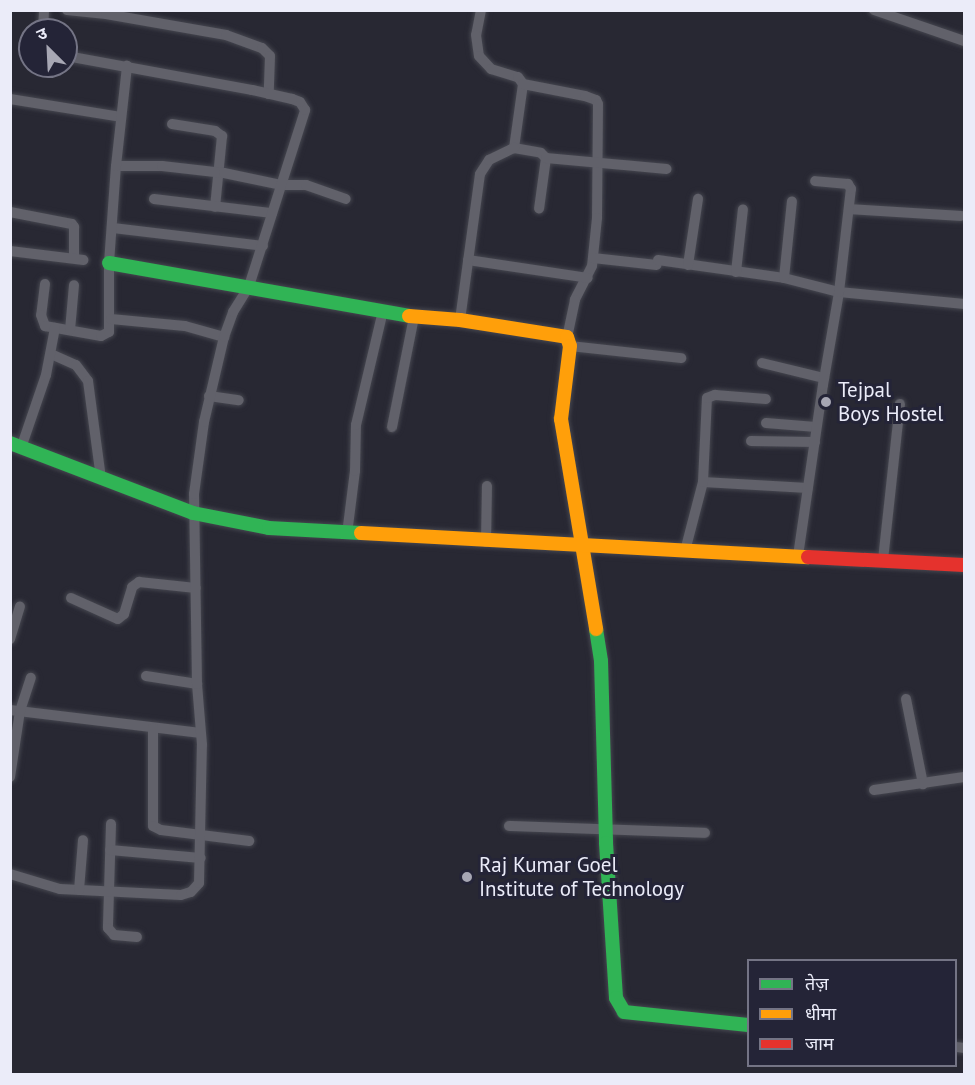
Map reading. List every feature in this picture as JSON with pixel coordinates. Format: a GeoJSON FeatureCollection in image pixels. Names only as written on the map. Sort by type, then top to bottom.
{"type":"FeatureCollection","features":[{"type":"Feature","properties":{"kind":"street"},"geometry":{"type":"LineString","coordinates":[[67,10],[106,14],[226,35],[262,48],[270,56],[269,94]]}},
{"type":"Feature","properties":{"kind":"street"},"geometry":{"type":"LineString","coordinates":[[481,10],[476,35],[479,56],[491,69],[518,77],[523,84],[596,100],[597,218],[592,272],[575,300],[568,341],[561,420],[584,546],[601,661],[606,830],[616,998],[624,1012],[747,1025]]}},
{"type":"Feature","properties":{"kind":"street"},"geometry":{"type":"LineString","coordinates":[[874,10],[964,41]]}},
{"type":"Feature","properties":{"kind":"street"},"geometry":{"type":"LineString","coordinates":[[10,874],[43,885],[79,890],[181,895],[190,892],[199,883],[201,733],[193,513],[209,396],[224,337],[233,312],[249,286],[305,110],[300,102],[269,94],[78,58]]}},
{"type":"Feature","properties":{"kind":"street"},"geometry":{"type":"LineString","coordinates":[[45,284],[42,321],[45,326],[101,336],[109,332],[111,319],[110,263],[116,166],[127,66]]}},
{"type":"Feature","properties":{"kind":"street"},"geometry":{"type":"LineString","coordinates":[[514,148],[523,84]]}},
{"type":"Feature","properties":{"kind":"street"},"geometry":{"type":"LineString","coordinates":[[10,99],[121,117]]}},
{"type":"Feature","properties":{"kind":"street"},"geometry":{"type":"LineString","coordinates":[[172,124],[220,133],[223,140],[215,207]]}},
{"type":"Feature","properties":{"kind":"street"},"geometry":{"type":"LineString","coordinates":[[460,320],[480,174],[489,160],[514,148],[541,153],[546,158],[666,169]]}},
{"type":"Feature","properties":{"kind":"street"},"geometry":{"type":"LineString","coordinates":[[539,209],[546,158]]}},
{"type":"Feature","properties":{"kind":"street"},"geometry":{"type":"LineString","coordinates":[[116,166],[162,166],[219,173],[280,185],[306,185],[346,199]]}},
{"type":"Feature","properties":{"kind":"street"},"geometry":{"type":"LineString","coordinates":[[798,556],[816,428],[839,292],[849,209],[850,186],[815,181]]}},
{"type":"Feature","properties":{"kind":"street"},"geometry":{"type":"LineString","coordinates":[[154,199],[272,213]]}},
{"type":"Feature","properties":{"kind":"street"},"geometry":{"type":"LineString","coordinates":[[688,265],[698,199]]}},
{"type":"Feature","properties":{"kind":"street"},"geometry":{"type":"LineString","coordinates":[[784,278],[792,201]]}},
{"type":"Feature","properties":{"kind":"street"},"geometry":{"type":"LineString","coordinates":[[736,272],[743,209]]}},
{"type":"Feature","properties":{"kind":"street"},"geometry":{"type":"LineString","coordinates":[[849,209],[961,216]]}},
{"type":"Feature","properties":{"kind":"street"},"geometry":{"type":"LineString","coordinates":[[10,212],[72,224],[78,259],[10,251]]}},
{"type":"Feature","properties":{"kind":"street"},"geometry":{"type":"LineString","coordinates":[[113,228],[263,246]]}},
{"type":"Feature","properties":{"kind":"street"},"geometry":{"type":"LineString","coordinates":[[593,258],[688,265],[784,278],[839,292],[964,304]]}},
{"type":"Feature","properties":{"kind":"street"},"geometry":{"type":"LineString","coordinates":[[468,260],[588,278]]}},
{"type":"Feature","properties":{"kind":"street"},"geometry":{"type":"LineString","coordinates":[[110,263],[414,317],[460,320],[568,341],[681,358]]}},
{"type":"Feature","properties":{"kind":"street"},"geometry":{"type":"LineString","coordinates":[[70,330],[74,285]]}},
{"type":"Feature","properties":{"kind":"street"},"geometry":{"type":"LineString","coordinates":[[347,534],[355,471],[356,425],[383,311]]}},
{"type":"Feature","properties":{"kind":"street"},"geometry":{"type":"LineString","coordinates":[[392,427],[414,317]]}},
{"type":"Feature","properties":{"kind":"street"},"geometry":{"type":"LineString","coordinates":[[111,319],[185,326],[224,337]]}},
{"type":"Feature","properties":{"kind":"street"},"geometry":{"type":"LineString","coordinates":[[56,328],[46,375],[16,446],[193,513],[269,528],[347,534],[964,565]]}},
{"type":"Feature","properties":{"kind":"street"},"geometry":{"type":"LineString","coordinates":[[51,354],[76,365],[88,381],[101,479]]}},
{"type":"Feature","properties":{"kind":"street"},"geometry":{"type":"LineString","coordinates":[[762,363],[824,378]]}},
{"type":"Feature","properties":{"kind":"street"},"geometry":{"type":"LineString","coordinates":[[685,551],[703,482],[707,398],[715,395],[766,399]]}},
{"type":"Feature","properties":{"kind":"street"},"geometry":{"type":"LineString","coordinates":[[209,396],[239,400]]}},
{"type":"Feature","properties":{"kind":"street"},"geometry":{"type":"LineString","coordinates":[[883,561],[900,404]]}},
{"type":"Feature","properties":{"kind":"street"},"geometry":{"type":"LineString","coordinates":[[766,423],[816,428]]}},
{"type":"Feature","properties":{"kind":"street"},"geometry":{"type":"LineString","coordinates":[[751,441],[815,442]]}},
{"type":"Feature","properties":{"kind":"street"},"geometry":{"type":"LineString","coordinates":[[703,482],[808,488]]}},
{"type":"Feature","properties":{"kind":"street"},"geometry":{"type":"LineString","coordinates":[[486,486],[486,542]]}},
{"type":"Feature","properties":{"kind":"street"},"geometry":{"type":"LineString","coordinates":[[71,598],[118,619],[124,614],[132,587],[139,582],[196,588]]}},
{"type":"Feature","properties":{"kind":"street"},"geometry":{"type":"LineString","coordinates":[[10,639],[20,607]]}},
{"type":"Feature","properties":{"kind":"street"},"geometry":{"type":"LineString","coordinates":[[146,676],[198,684]]}},
{"type":"Feature","properties":{"kind":"street"},"geometry":{"type":"LineString","coordinates":[[10,777],[15,711],[31,678]]}},
{"type":"Feature","properties":{"kind":"street"},"geometry":{"type":"LineString","coordinates":[[906,699],[923,783]]}},
{"type":"Feature","properties":{"kind":"street"},"geometry":{"type":"LineString","coordinates":[[15,711],[201,733]]}},
{"type":"Feature","properties":{"kind":"street"},"geometry":{"type":"LineString","coordinates":[[153,728],[153,826],[161,831],[249,841]]}},
{"type":"Feature","properties":{"kind":"street"},"geometry":{"type":"LineString","coordinates":[[874,790],[964,777]]}},
{"type":"Feature","properties":{"kind":"street"},"geometry":{"type":"LineString","coordinates":[[111,824],[109,931],[114,935],[137,937]]}},
{"type":"Feature","properties":{"kind":"street"},"geometry":{"type":"LineString","coordinates":[[509,826],[705,833]]}},
{"type":"Feature","properties":{"kind":"street"},"geometry":{"type":"LineString","coordinates":[[79,890],[83,840]]}},
{"type":"Feature","properties":{"kind":"street"},"geometry":{"type":"LineString","coordinates":[[110,850],[201,858]]}},
{"type":"Feature","properties":{"kind":"traffic: fast"},"geometry":{"type":"LineString","coordinates":[[109,263],[409,316]]}},
{"type":"Feature","properties":{"kind":"traffic: fast"},"geometry":{"type":"LineString","coordinates":[[10,443],[193,513],[269,528],[361,533]]}},
{"type":"Feature","properties":{"kind":"traffic: fast"},"geometry":{"type":"LineString","coordinates":[[596,629],[601,661],[606,843],[616,998],[624,1012],[747,1025]]}},
{"type":"Feature","properties":{"kind":"traffic: slow"},"geometry":{"type":"LineString","coordinates":[[409,316],[460,320],[567,337],[570,346],[561,419],[596,629]]}},
{"type":"Feature","properties":{"kind":"traffic: slow"},"geometry":{"type":"LineString","coordinates":[[361,533],[808,557]]}},
{"type":"Feature","properties":{"kind":"traffic: jam"},"geometry":{"type":"LineString","coordinates":[[808,557],[964,565]]}},
{"type":"Feature","properties":{"kind":"place","name":"Tejpal Boys Hostel"},"geometry":{"type":"Point","coordinates":[826,402]}},
{"type":"Feature","properties":{"kind":"place","name":"Raj Kumar Goel Institute of Technology"},"geometry":{"type":"Point","coordinates":[467,877]}}]}
